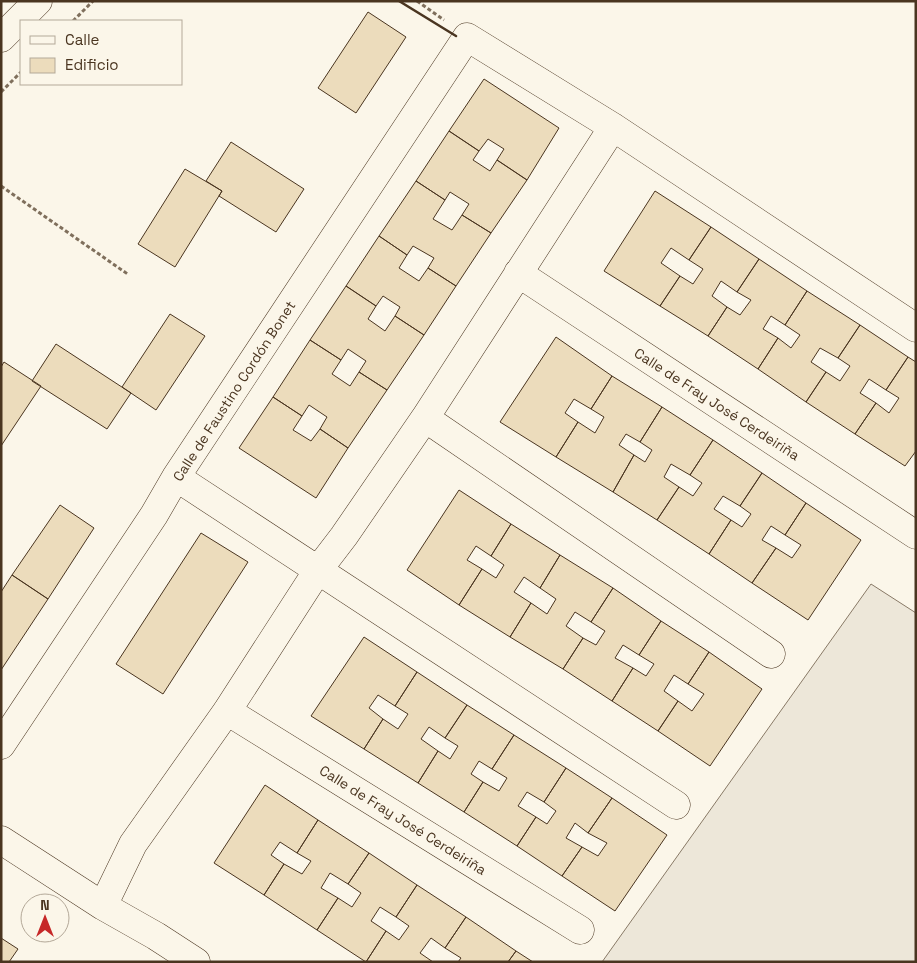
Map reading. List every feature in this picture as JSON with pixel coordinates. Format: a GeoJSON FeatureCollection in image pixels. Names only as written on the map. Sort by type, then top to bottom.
{"type":"FeatureCollection","features":[{"type":"Feature","properties":{"kind":"main road"},"geometry":{"type":"LineString","coordinates":[[1,38],[38,1]]}},
{"type":"Feature","properties":{"kind":"main road","name":"Calle de Faustino Cordón Bonet"},"geometry":{"type":"LineString","coordinates":[[1,745],[154,515],[176,476],[468,37],[613,128]]}},
{"type":"Feature","properties":{"kind":"main road"},"geometry":{"type":"LineString","coordinates":[[103,906],[133,844],[227,711],[318,570],[344,536],[425,418],[613,128],[916,328]]}},
{"type":"Feature","properties":{"kind":"main road","name":"Calle de Fray José Cerdeiriña"},"geometry":{"type":"LineString","coordinates":[[518,273],[915,531]]}},
{"type":"Feature","properties":{"kind":"main road"},"geometry":{"type":"LineString","coordinates":[[425,418],[771,654]]}},
{"type":"Feature","properties":{"kind":"main road"},"geometry":{"type":"LineString","coordinates":[[176,476],[676,805]]}},
{"type":"Feature","properties":{"kind":"main road","name":"Calle de Fray José Cerdeiriña"},"geometry":{"type":"LineString","coordinates":[[227,711],[580,930]]}},
{"type":"Feature","properties":{"kind":"main road"},"geometry":{"type":"LineString","coordinates":[[1,840],[103,906],[156,936],[196,962]]}},
{"type":"Feature","properties":{"kind":"path"},"geometry":{"type":"LineString","coordinates":[[73,20],[93,1]]}},
{"type":"Feature","properties":{"kind":"path"},"geometry":{"type":"LineString","coordinates":[[1,92],[20,73]]}},
{"type":"Feature","properties":{"kind":"path"},"geometry":{"type":"LineString","coordinates":[[1,186],[129,275]]}},
{"type":"Feature","properties":{"kind":"shaded area"},"geometry":{"type":"Polygon","coordinates":[[[871,584],[916,613],[916,962],[602,962],[871,584]]]}},
{"type":"Feature","properties":{"kind":"building"},"geometry":{"type":"Polygon","coordinates":[[[368,12],[406,37],[356,113],[318,88],[368,12]]]}},
{"type":"Feature","properties":{"kind":"building"},"geometry":{"type":"Polygon","coordinates":[[[484,79],[559,128],[527,180],[497,160],[504,149],[488,139],[479,151],[449,131],[484,79]]]}},
{"type":"Feature","properties":{"kind":"building"},"geometry":{"type":"Polygon","coordinates":[[[449,131],[479,151],[473,160],[490,171],[497,160],[527,180],[491,233],[462,215],[469,204],[450,192],[445,200],[416,181],[449,131]]]}},
{"type":"Feature","properties":{"kind":"building"},"geometry":{"type":"Polygon","coordinates":[[[231,142],[304,189],[276,232],[219,196],[222,191],[206,181],[231,142]]]}},
{"type":"Feature","properties":{"kind":"building"},"geometry":{"type":"Polygon","coordinates":[[[185,169],[222,191],[175,267],[138,244],[185,169]]]}},
{"type":"Feature","properties":{"kind":"building"},"geometry":{"type":"Polygon","coordinates":[[[416,181],[445,200],[433,219],[452,230],[462,215],[491,233],[456,286],[428,268],[434,258],[413,246],[407,255],[379,236],[416,181]]]}},
{"type":"Feature","properties":{"kind":"building"},"geometry":{"type":"Polygon","coordinates":[[[655,191],[711,227],[689,260],[671,248],[661,263],[680,276],[660,306],[604,271],[655,191]]]}},
{"type":"Feature","properties":{"kind":"building"},"geometry":{"type":"Polygon","coordinates":[[[711,227],[759,259],[737,292],[721,281],[712,296],[727,307],[708,336],[660,306],[680,276],[693,284],[703,269],[689,260],[711,227]]]}},
{"type":"Feature","properties":{"kind":"building"},"geometry":{"type":"Polygon","coordinates":[[[379,236],[407,255],[399,268],[419,281],[428,268],[456,286],[424,335],[395,316],[400,307],[383,296],[376,306],[346,286],[379,236]]]}},
{"type":"Feature","properties":{"kind":"building"},"geometry":{"type":"Polygon","coordinates":[[[759,259],[807,291],[785,325],[771,316],[763,329],[778,338],[758,369],[708,336],[727,307],[740,315],[751,300],[737,292],[759,259]]]}},
{"type":"Feature","properties":{"kind":"building"},"geometry":{"type":"Polygon","coordinates":[[[346,286],[376,306],[368,319],[385,331],[395,316],[424,335],[387,390],[359,372],[366,361],[348,349],[341,360],[310,340],[346,286]]]}},
{"type":"Feature","properties":{"kind":"building"},"geometry":{"type":"Polygon","coordinates":[[[807,291],[860,325],[838,358],[820,348],[811,362],[826,372],[806,402],[758,369],[778,338],[791,348],[800,335],[785,325],[807,291]]]}},
{"type":"Feature","properties":{"kind":"building"},"geometry":{"type":"Polygon","coordinates":[[[170,314],[205,336],[156,410],[122,387],[170,314]]]}},
{"type":"Feature","properties":{"kind":"building"},"geometry":{"type":"Polygon","coordinates":[[[860,325],[908,357],[886,390],[869,379],[860,393],[876,403],[855,434],[806,402],[826,372],[840,381],[850,366],[838,358],[860,325]]]}},
{"type":"Feature","properties":{"kind":"building"},"geometry":{"type":"Polygon","coordinates":[[[556,337],[612,376],[591,409],[574,399],[565,413],[578,422],[556,457],[500,422],[556,337]]]}},
{"type":"Feature","properties":{"kind":"building"},"geometry":{"type":"Polygon","coordinates":[[[310,340],[341,360],[332,374],[350,386],[359,372],[387,390],[348,448],[320,429],[327,417],[309,405],[302,416],[273,397],[310,340]]]}},
{"type":"Feature","properties":{"kind":"building"},"geometry":{"type":"Polygon","coordinates":[[[56,344],[131,393],[107,429],[32,381],[56,344]]]}},
{"type":"Feature","properties":{"kind":"building"},"geometry":{"type":"Polygon","coordinates":[[[908,357],[916,362],[916,451],[905,466],[855,434],[876,403],[889,413],[899,398],[886,390],[908,357]]]}},
{"type":"Feature","properties":{"kind":"building"},"geometry":{"type":"Polygon","coordinates":[[[4,362],[41,386],[1,446],[1,367],[4,362]]]}},
{"type":"Feature","properties":{"kind":"building"},"geometry":{"type":"Polygon","coordinates":[[[612,376],[662,407],[640,442],[626,434],[619,445],[634,455],[613,492],[556,457],[578,422],[595,433],[604,417],[591,409],[612,376]]]}},
{"type":"Feature","properties":{"kind":"building"},"geometry":{"type":"Polygon","coordinates":[[[273,397],[302,416],[293,430],[311,441],[320,429],[348,448],[316,498],[239,448],[273,397]]]}},
{"type":"Feature","properties":{"kind":"building"},"geometry":{"type":"Polygon","coordinates":[[[662,407],[713,440],[690,475],[671,464],[664,477],[679,487],[657,520],[613,492],[634,455],[645,462],[652,450],[640,442],[662,407]]]}},
{"type":"Feature","properties":{"kind":"building"},"geometry":{"type":"Polygon","coordinates":[[[713,440],[762,473],[740,506],[723,496],[714,509],[731,520],[709,554],[657,520],[679,487],[693,496],[702,483],[690,475],[713,440]]]}},
{"type":"Feature","properties":{"kind":"building"},"geometry":{"type":"Polygon","coordinates":[[[762,473],[806,503],[785,535],[771,526],[762,540],[776,548],[752,583],[709,554],[731,520],[742,527],[751,514],[740,506],[762,473]]]}},
{"type":"Feature","properties":{"kind":"building"},"geometry":{"type":"Polygon","coordinates":[[[459,490],[511,524],[491,556],[476,546],[467,560],[482,569],[459,605],[407,570],[459,490]]]}},
{"type":"Feature","properties":{"kind":"building"},"geometry":{"type":"Polygon","coordinates":[[[806,503],[861,540],[808,620],[752,583],[776,548],[792,558],[801,545],[785,535],[806,503]]]}},
{"type":"Feature","properties":{"kind":"building"},"geometry":{"type":"Polygon","coordinates":[[[60,505],[94,528],[48,599],[12,575],[60,505]]]}},
{"type":"Feature","properties":{"kind":"building"},"geometry":{"type":"Polygon","coordinates":[[[511,524],[560,555],[540,588],[524,577],[514,592],[531,603],[510,637],[459,605],[482,569],[496,578],[504,565],[491,556],[511,524]]]}},
{"type":"Feature","properties":{"kind":"building"},"geometry":{"type":"Polygon","coordinates":[[[201,533],[248,562],[163,694],[116,664],[201,533]]]}},
{"type":"Feature","properties":{"kind":"building"},"geometry":{"type":"Polygon","coordinates":[[[560,555],[613,588],[591,622],[575,612],[566,626],[583,638],[563,669],[510,637],[531,603],[547,614],[556,599],[540,588],[560,555]]]}},
{"type":"Feature","properties":{"kind":"building"},"geometry":{"type":"Polygon","coordinates":[[[12,575],[48,599],[1,670],[1,592],[12,575]]]}},
{"type":"Feature","properties":{"kind":"building"},"geometry":{"type":"Polygon","coordinates":[[[613,588],[661,621],[639,655],[623,645],[615,658],[633,668],[612,701],[563,669],[583,638],[596,645],[605,631],[591,622],[613,588]]]}},
{"type":"Feature","properties":{"kind":"building"},"geometry":{"type":"Polygon","coordinates":[[[661,621],[709,652],[688,684],[674,675],[664,691],[678,701],[658,731],[612,701],[633,668],[646,676],[654,664],[639,655],[661,621]]]}},
{"type":"Feature","properties":{"kind":"building"},"geometry":{"type":"Polygon","coordinates":[[[364,637],[417,672],[395,706],[378,695],[369,708],[383,719],[364,749],[311,716],[364,637]]]}},
{"type":"Feature","properties":{"kind":"building"},"geometry":{"type":"Polygon","coordinates":[[[709,652],[762,689],[710,766],[658,731],[678,701],[692,711],[704,694],[688,684],[709,652]]]}},
{"type":"Feature","properties":{"kind":"building"},"geometry":{"type":"Polygon","coordinates":[[[417,672],[467,705],[445,738],[429,727],[421,739],[438,751],[418,783],[364,749],[383,719],[398,729],[408,714],[395,706],[417,672]]]}},
{"type":"Feature","properties":{"kind":"building"},"geometry":{"type":"Polygon","coordinates":[[[467,705],[514,735],[492,769],[479,761],[471,774],[483,782],[464,812],[418,783],[438,751],[450,759],[458,746],[445,738],[467,705]]]}},
{"type":"Feature","properties":{"kind":"building"},"geometry":{"type":"Polygon","coordinates":[[[514,735],[566,768],[544,802],[527,792],[518,806],[536,817],[517,846],[464,812],[483,782],[499,791],[507,778],[492,769],[514,735]]]}},
{"type":"Feature","properties":{"kind":"building"},"geometry":{"type":"Polygon","coordinates":[[[566,768],[612,798],[588,833],[575,823],[566,838],[582,847],[562,876],[517,846],[536,817],[547,824],[556,811],[544,802],[566,768]]]}},
{"type":"Feature","properties":{"kind":"building"},"geometry":{"type":"Polygon","coordinates":[[[265,785],[318,820],[297,853],[280,842],[271,855],[284,864],[264,895],[214,863],[265,785]]]}},
{"type":"Feature","properties":{"kind":"building"},"geometry":{"type":"Polygon","coordinates":[[[612,798],[667,835],[615,911],[562,876],[582,847],[598,856],[607,843],[588,833],[612,798]]]}},
{"type":"Feature","properties":{"kind":"building"},"geometry":{"type":"Polygon","coordinates":[[[318,820],[369,853],[348,884],[330,873],[321,888],[338,898],[317,930],[264,895],[284,864],[302,874],[311,861],[297,853],[318,820]]]}},
{"type":"Feature","properties":{"kind":"building"},"geometry":{"type":"Polygon","coordinates":[[[369,853],[417,885],[396,917],[380,907],[371,921],[386,931],[366,962],[317,930],[338,898],[352,907],[361,893],[348,884],[369,853]]]}},
{"type":"Feature","properties":{"kind":"building"},"geometry":{"type":"Polygon","coordinates":[[[417,885],[466,917],[445,948],[431,938],[420,953],[433,962],[366,962],[386,931],[399,940],[409,926],[396,917],[417,885]]]}},
{"type":"Feature","properties":{"kind":"building"},"geometry":{"type":"Polygon","coordinates":[[[466,917],[516,951],[508,962],[458,962],[461,958],[445,948],[466,917]]]}},
{"type":"Feature","properties":{"kind":"building"},"geometry":{"type":"Polygon","coordinates":[[[1,938],[18,949],[9,962],[1,962],[1,938]]]}},
{"type":"Feature","properties":{"kind":"building"},"geometry":{"type":"Polygon","coordinates":[[[516,951],[533,962],[508,962],[516,951]]]}},
{"type":"Feature","properties":{"kind":"wall"},"geometry":{"type":"LineString","coordinates":[[399,1],[456,36]]}}]}
